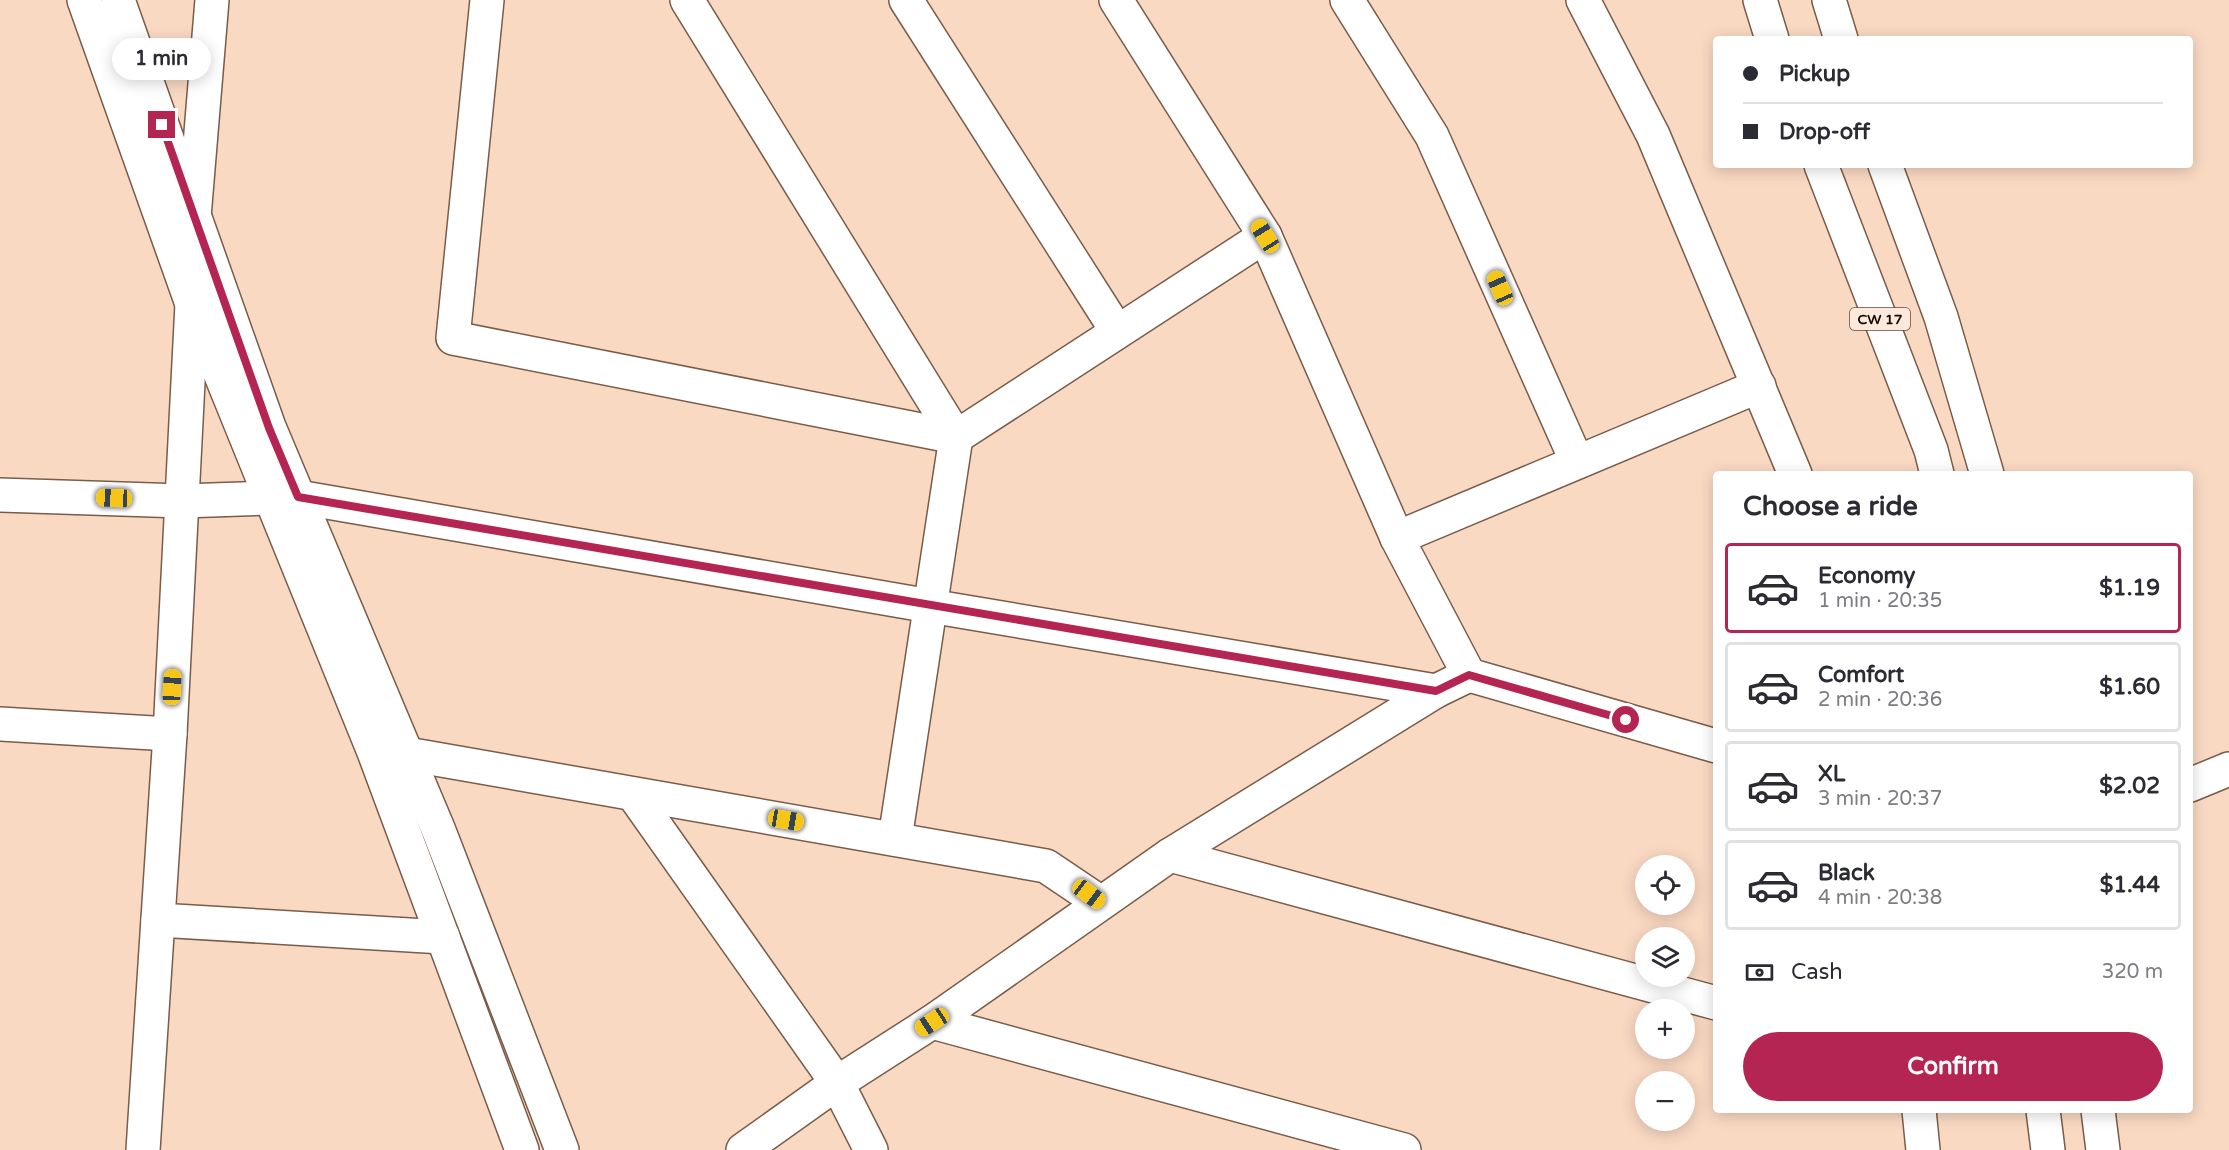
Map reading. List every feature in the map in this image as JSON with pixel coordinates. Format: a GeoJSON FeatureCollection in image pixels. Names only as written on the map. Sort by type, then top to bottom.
{"type":"FeatureCollection","features":[{"type":"Feature","properties":{"kind":"street"},"geometry":{"type":"LineString","coordinates":[[84,0],[192,304],[407,754],[562,1150]]}},
{"type":"Feature","properties":{"kind":"street"},"geometry":{"type":"LineString","coordinates":[[118,0],[269,428],[284,498],[374,752],[522,1150]]}},
{"type":"Feature","properties":{"kind":"street"},"geometry":{"type":"LineString","coordinates":[[194,217],[212,0]]}},
{"type":"Feature","properties":{"kind":"street"},"geometry":{"type":"LineString","coordinates":[[487,0],[453,338],[956,437],[1265,236]]}},
{"type":"Feature","properties":{"kind":"street"},"geometry":{"type":"LineString","coordinates":[[687,0],[956,437],[895,839]]}},
{"type":"Feature","properties":{"kind":"street"},"geometry":{"type":"LineString","coordinates":[[906,0],[1117,331]]}},
{"type":"Feature","properties":{"kind":"street"},"geometry":{"type":"LineString","coordinates":[[1116,0],[1265,236],[1397,538],[1469,675]]}},
{"type":"Feature","properties":{"kind":"street"},"geometry":{"type":"LineString","coordinates":[[1347,0],[1432,136],[1577,462]]}},
{"type":"Feature","properties":{"kind":"street"},"geometry":{"type":"LineString","coordinates":[[1583,0],[1653,135],[1794,471]]}},
{"type":"Feature","properties":{"kind":"street"},"geometry":{"type":"LineString","coordinates":[[1760,0],[1771,36]]}},
{"type":"Feature","properties":{"kind":"street"},"geometry":{"type":"LineString","coordinates":[[1829,0],[1840,36]]}},
{"type":"Feature","properties":{"kind":"street","name":"CW 17"},"geometry":{"type":"LineString","coordinates":[[1822,168],[1927,439],[1936,471]]}},
{"type":"Feature","properties":{"kind":"street"},"geometry":{"type":"LineString","coordinates":[[1886,168],[1941,317],[1985,471]]}},
{"type":"Feature","properties":{"kind":"street"},"geometry":{"type":"LineString","coordinates":[[143,1150],[170,734],[192,304]]}},
{"type":"Feature","properties":{"kind":"street"},"geometry":{"type":"LineString","coordinates":[[1397,538],[1759,386]]}},
{"type":"Feature","properties":{"kind":"street"},"geometry":{"type":"LineString","coordinates":[[0,495],[182,501],[284,498],[1436,691]]}},
{"type":"Feature","properties":{"kind":"street"},"geometry":{"type":"LineString","coordinates":[[742,1150],[837,1083],[932,1022],[1170,855],[1436,691],[1469,675],[1713,745]]}},
{"type":"Feature","properties":{"kind":"street"},"geometry":{"type":"LineString","coordinates":[[0,724],[170,734]]}},
{"type":"Feature","properties":{"kind":"street"},"geometry":{"type":"LineString","coordinates":[[374,752],[407,754],[1046,866],[1101,903]]}},
{"type":"Feature","properties":{"kind":"street"},"geometry":{"type":"LineString","coordinates":[[2193,784],[2229,769]]}},
{"type":"Feature","properties":{"kind":"street"},"geometry":{"type":"LineString","coordinates":[[633,794],[837,1083],[871,1150]]}},
{"type":"Feature","properties":{"kind":"street"},"geometry":{"type":"LineString","coordinates":[[1170,855],[1713,1002]]}},
{"type":"Feature","properties":{"kind":"street"},"geometry":{"type":"LineString","coordinates":[[158,920],[442,936]]}},
{"type":"Feature","properties":{"kind":"street"},"geometry":{"type":"LineString","coordinates":[[932,1022],[1404,1150]]}},
{"type":"Feature","properties":{"kind":"street"},"geometry":{"type":"LineString","coordinates":[[1919,1113],[1923,1150]]}},
{"type":"Feature","properties":{"kind":"street"},"geometry":{"type":"LineString","coordinates":[[2043,1113],[2048,1150]]}},
{"type":"Feature","properties":{"kind":"street"},"geometry":{"type":"LineString","coordinates":[[2097,1113],[2103,1150]]}},
{"type":"Feature","properties":{"kind":"route"},"geometry":{"type":"LineString","coordinates":[[162,125],[269,428],[298,497],[1436,691],[1469,675],[1626,720]]}}]}
